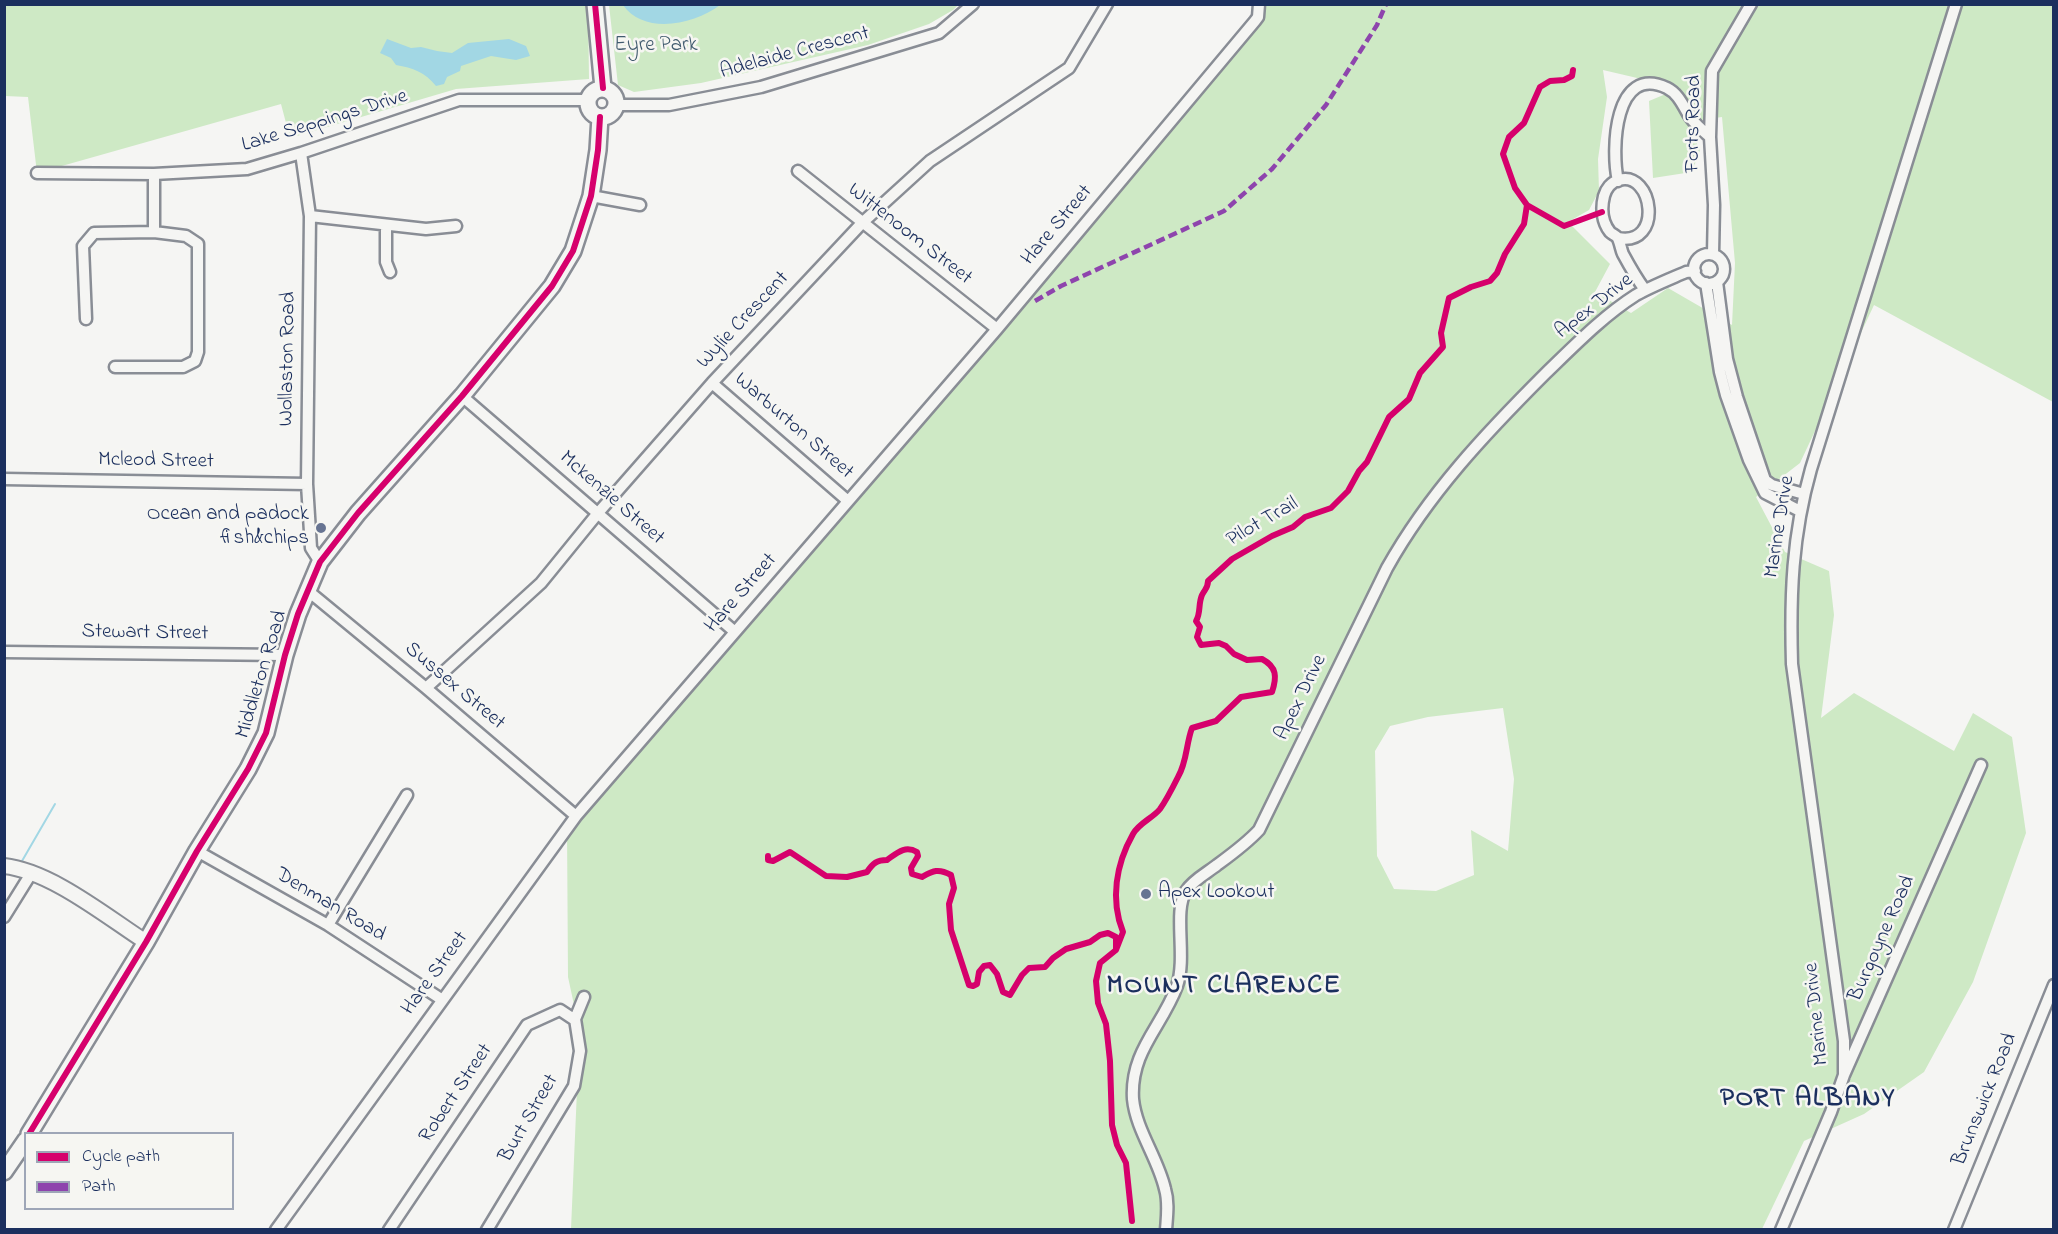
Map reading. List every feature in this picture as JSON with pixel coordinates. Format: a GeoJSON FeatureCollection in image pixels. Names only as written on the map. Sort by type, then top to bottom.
{"type":"FeatureCollection","features":[{"type":"Feature","properties":{"kind":"main road"},"geometry":{"type":"LineString","coordinates":[[595,4],[603,88]]}},
{"type":"Feature","properties":{"kind":"main road"},"geometry":{"type":"LineString","coordinates":[[603,88],[613,94],[616,105],[610,114],[600,117],[590,111],[587,100],[593,91],[603,88]]}},
{"type":"Feature","properties":{"kind":"main road","name":"Middleton Road"},"geometry":{"type":"LineString","coordinates":[[30,1132],[146,942],[197,850],[248,769],[266,733],[285,655],[307,590],[320,562],[358,513],[462,396],[552,286],[573,251],[591,196],[600,117]]}},
{"type":"Feature","properties":{"kind":"main road"},"geometry":{"type":"LineString","coordinates":[[4,1172],[24,1143]]}},
{"type":"Feature","properties":{"kind":"street","name":"Adelaide Crescent"},"geometry":{"type":"LineString","coordinates":[[616,105],[669,105],[761,87],[939,33],[973,4]]}},
{"type":"Feature","properties":{"kind":"street","name":"Wylie Crescent"},"geometry":{"type":"LineString","coordinates":[[426,688],[541,583],[598,513],[712,383],[862,223],[930,161],[1069,68],[1107,4]]}},
{"type":"Feature","properties":{"kind":"street","name":"Hare Street"},"geometry":{"type":"LineString","coordinates":[[276,1230],[441,999],[576,816],[997,329],[1258,17],[1259,4]]}},
{"type":"Feature","properties":{"kind":"street","name":"Forts Road"},"geometry":{"type":"LineString","coordinates":[[1713,255],[1714,205],[1710,137],[1712,72],[1751,4]]}},
{"type":"Feature","properties":{"kind":"street","name":"Marine Drive"},"geometry":{"type":"LineString","coordinates":[[1844,1075],[1844,1041],[1792,664],[1790,606],[1793,552],[1804,494],[1956,4]]}},
{"type":"Feature","properties":{"kind":"street"},"geometry":{"type":"LineString","coordinates":[[1618,181],[1615,156],[1616,128],[1626,95],[1639,86],[1655,84],[1669,89],[1683,103],[1690,117],[1710,137]]}},
{"type":"Feature","properties":{"kind":"street","name":"Lake Seppings Drive"},"geometry":{"type":"LineString","coordinates":[[37,173],[154,174],[247,169],[302,153],[459,100],[587,100]]}},
{"type":"Feature","properties":{"kind":"street","name":"Wollaston Road"},"geometry":{"type":"LineString","coordinates":[[302,153],[310,216],[307,484],[311,548],[320,562]]}},
{"type":"Feature","properties":{"kind":"street","name":"Wittenoom Street"},"geometry":{"type":"LineString","coordinates":[[798,171],[997,329]]}},
{"type":"Feature","properties":{"kind":"street"},"geometry":{"type":"LineString","coordinates":[[154,174],[154,232]]}},
{"type":"Feature","properties":{"kind":"street"},"geometry":{"type":"LineString","coordinates":[[1618,238],[1631,238],[1641,233],[1647,224],[1649,210],[1645,194],[1639,185],[1631,180],[1618,181],[1607,189],[1602,207],[1609,231],[1618,238],[1629,266],[1645,290]]}},
{"type":"Feature","properties":{"kind":"street"},"geometry":{"type":"LineString","coordinates":[[591,196],[640,205]]}},
{"type":"Feature","properties":{"kind":"street"},"geometry":{"type":"LineString","coordinates":[[310,216],[426,229],[456,226]]}},
{"type":"Feature","properties":{"kind":"street"},"geometry":{"type":"LineString","coordinates":[[386,225],[386,262],[390,272]]}},
{"type":"Feature","properties":{"kind":"street"},"geometry":{"type":"LineString","coordinates":[[86,319],[83,246],[94,233],[154,232],[186,236],[198,244],[198,352],[195,361],[183,367],[115,367]]}},
{"type":"Feature","properties":{"kind":"street"},"geometry":{"type":"LineString","coordinates":[[1706,255],[1713,255],[1722,261],[1724,267],[1721,278],[1711,282],[1696,276],[1695,271],[1695,264],[1699,258],[1706,255]]}},
{"type":"Feature","properties":{"kind":"street","name":"Apex Drive"},"geometry":{"type":"LineString","coordinates":[[1166,1230],[1166,1189],[1137,1118],[1133,1101],[1133,1083],[1135,1067],[1140,1054],[1177,985],[1182,958],[1181,899],[1193,884],[1239,850],[1259,830],[1387,568],[1407,534],[1453,471],[1504,415],[1580,340],[1645,290],[1686,272],[1695,271]]}},
{"type":"Feature","properties":{"kind":"street"},"geometry":{"type":"LineString","coordinates":[[1711,282],[1737,397],[1765,480],[1783,489],[1804,494]]}},
{"type":"Feature","properties":{"kind":"street"},"geometry":{"type":"LineString","coordinates":[[1711,282],[1720,372],[1749,460],[1765,493],[1800,511]]}},
{"type":"Feature","properties":{"kind":"street","name":"Warburton Street"},"geometry":{"type":"LineString","coordinates":[[712,383],[848,501]]}},
{"type":"Feature","properties":{"kind":"street","name":"Mckenzie Street"},"geometry":{"type":"LineString","coordinates":[[462,396],[735,632]]}},
{"type":"Feature","properties":{"kind":"street","name":"Mcleod Street"},"geometry":{"type":"LineString","coordinates":[[4,479],[307,484]]}},
{"type":"Feature","properties":{"kind":"street","name":"Sussex Street"},"geometry":{"type":"LineString","coordinates":[[307,590],[576,816]]}},
{"type":"Feature","properties":{"kind":"street","name":"Stewart Street"},"geometry":{"type":"LineString","coordinates":[[4,652],[285,655]]}},
{"type":"Feature","properties":{"kind":"street","name":"Burgoyne Road"},"geometry":{"type":"LineString","coordinates":[[1781,1230],[1831,1112],[1844,1075],[1981,765]]}},
{"type":"Feature","properties":{"kind":"street"},"geometry":{"type":"LineString","coordinates":[[328,925],[407,795]]}},
{"type":"Feature","properties":{"kind":"street","name":"Denman Road"},"geometry":{"type":"LineString","coordinates":[[197,850],[328,925],[441,999]]}},
{"type":"Feature","properties":{"kind":"street"},"geometry":{"type":"LineString","coordinates":[[4,866],[32,872],[54,883],[146,942]]}},
{"type":"Feature","properties":{"kind":"street"},"geometry":{"type":"LineString","coordinates":[[4,916],[32,872]]}},
{"type":"Feature","properties":{"kind":"street","name":"Brunswick Road"},"geometry":{"type":"LineString","coordinates":[[1954,1230],[2054,985]]}},
{"type":"Feature","properties":{"kind":"street"},"geometry":{"type":"LineString","coordinates":[[575,1020],[584,997]]}},
{"type":"Feature","properties":{"kind":"street","name":"Robert Street"},"geometry":{"type":"LineString","coordinates":[[389,1230],[528,1024],[560,1010],[575,1020]]}},
{"type":"Feature","properties":{"kind":"street","name":"Burt Street"},"geometry":{"type":"LineString","coordinates":[[487,1230],[574,1086],[580,1051],[575,1020]]}},
{"type":"Feature","properties":{"kind":"green space"},"geometry":{"type":"Polygon","coordinates":[[[4,5],[588,5],[589,79],[456,89],[290,138],[281,104],[37,173],[28,97],[5,96],[4,5]]]}},
{"type":"Feature","properties":{"kind":"green space","name":"Eyre Park"},"geometry":{"type":"Polygon","coordinates":[[[609,5],[958,5],[929,24],[868,45],[701,83],[634,92],[618,85],[609,5]]]}},
{"type":"Feature","properties":{"kind":"green space"},"geometry":{"type":"Polygon","coordinates":[[[1257,5],[2053,5],[2053,402],[1874,305],[1800,463],[1756,497],[1785,552],[1829,571],[1834,615],[1821,718],[1854,693],[1954,751],[1973,713],[2012,737],[2026,833],[1973,982],[1924,1072],[1864,1114],[1804,1141],[1762,1229],[571,1229],[577,1090],[584,1051],[568,977],[567,828],[1255,21],[1257,5]],[[1603,70],[1607,97],[1598,159],[1599,191],[1589,210],[1568,222],[1610,264],[1595,292],[1631,313],[1668,288],[1732,325],[1735,263],[1722,117],[1687,122],[1700,150],[1692,172],[1653,178],[1649,101],[1680,88],[1603,70]],[[1503,708],[1428,717],[1390,726],[1375,751],[1377,856],[1394,889],[1436,891],[1474,875],[1471,830],[1508,851],[1514,779],[1503,708]]]}},
{"type":"Feature","properties":{"kind":"water"},"geometry":{"type":"Polygon","coordinates":[[[623,5],[720,5],[697,18],[670,24],[643,20],[623,5]]]}},
{"type":"Feature","properties":{"kind":"water"},"geometry":{"type":"Polygon","coordinates":[[[387,39],[411,48],[421,47],[452,53],[468,43],[509,39],[526,46],[530,56],[516,60],[491,56],[461,66],[460,71],[447,77],[444,84],[436,86],[423,74],[396,65],[391,58],[380,53],[387,39]]]}},
{"type":"Feature","properties":{"kind":"waterway"},"geometry":{"type":"LineString","coordinates":[[22,861],[55,804]]}},
{"type":"Feature","properties":{"kind":"marked path"},"geometry":{"type":"LineString","coordinates":[[1035,301],[1061,286],[1224,211],[1272,169],[1326,105],[1377,25],[1386,4]]}},
{"type":"Feature","properties":{"kind":"cycle path"},"geometry":{"type":"LineString","coordinates":[[595,4],[603,88]]}},
{"type":"Feature","properties":{"kind":"cycle path","name":"Pilot Trail"},"geometry":{"type":"LineString","coordinates":[[1116,950],[1123,932],[1116,895],[1122,857],[1136,830],[1160,809],[1172,789],[1183,765],[1192,728],[1216,721],[1241,697],[1272,692],[1274,687],[1273,669],[1262,659],[1247,660],[1219,643],[1201,645],[1197,637],[1200,627],[1196,621],[1201,598],[1208,581],[1232,559],[1293,527],[1305,517],[1331,508],[1348,491],[1367,462],[1389,417],[1409,399],[1420,373],[1443,347],[1441,333],[1449,298],[1490,281],[1497,273],[1505,254],[1524,224],[1527,205],[1515,188],[1503,154],[1509,137],[1524,123],[1540,87],[1550,81],[1564,80],[1572,76],[1573,70]]}},
{"type":"Feature","properties":{"kind":"cycle path"},"geometry":{"type":"LineString","coordinates":[[30,1132],[248,769],[266,733],[285,655],[298,614],[320,562],[358,513],[462,396],[552,286],[573,251],[591,196],[600,117]]}},
{"type":"Feature","properties":{"kind":"cycle path"},"geometry":{"type":"LineString","coordinates":[[1527,205],[1564,226],[1602,212]]}},
{"type":"Feature","properties":{"kind":"cycle path"},"geometry":{"type":"LineString","coordinates":[[768,856],[768,860],[773,861],[790,852],[826,876],[847,877],[867,872],[871,866],[901,851],[909,849],[917,852],[918,856],[911,868],[912,874],[922,877],[939,871],[951,875],[954,888],[949,904],[951,930],[969,985],[977,984],[979,972],[984,966],[990,965],[997,974],[1003,992],[1010,995],[1029,968],[1045,967],[1066,949],[1090,942],[1100,935],[1108,933],[1116,937],[1116,950],[1100,963],[1096,981],[1098,1003],[1106,1024],[1112,1125],[1117,1145],[1126,1163],[1132,1221]]}},
{"type":"Feature","properties":{"kind":"place","name":"Ocean and padock fish&chips"},"geometry":{"type":"Point","coordinates":[321,528]}},
{"type":"Feature","properties":{"kind":"place","name":"Apex Lookout"},"geometry":{"type":"Point","coordinates":[1146,894]}},
{"type":"Feature","properties":{"kind":"district","name":"MOUNT CLARENCE"},"geometry":{"type":"Point","coordinates":[1224,988]}},
{"type":"Feature","properties":{"kind":"district","name":"PORT ALBANY"},"geometry":{"type":"Point","coordinates":[1808,1101]}}]}
